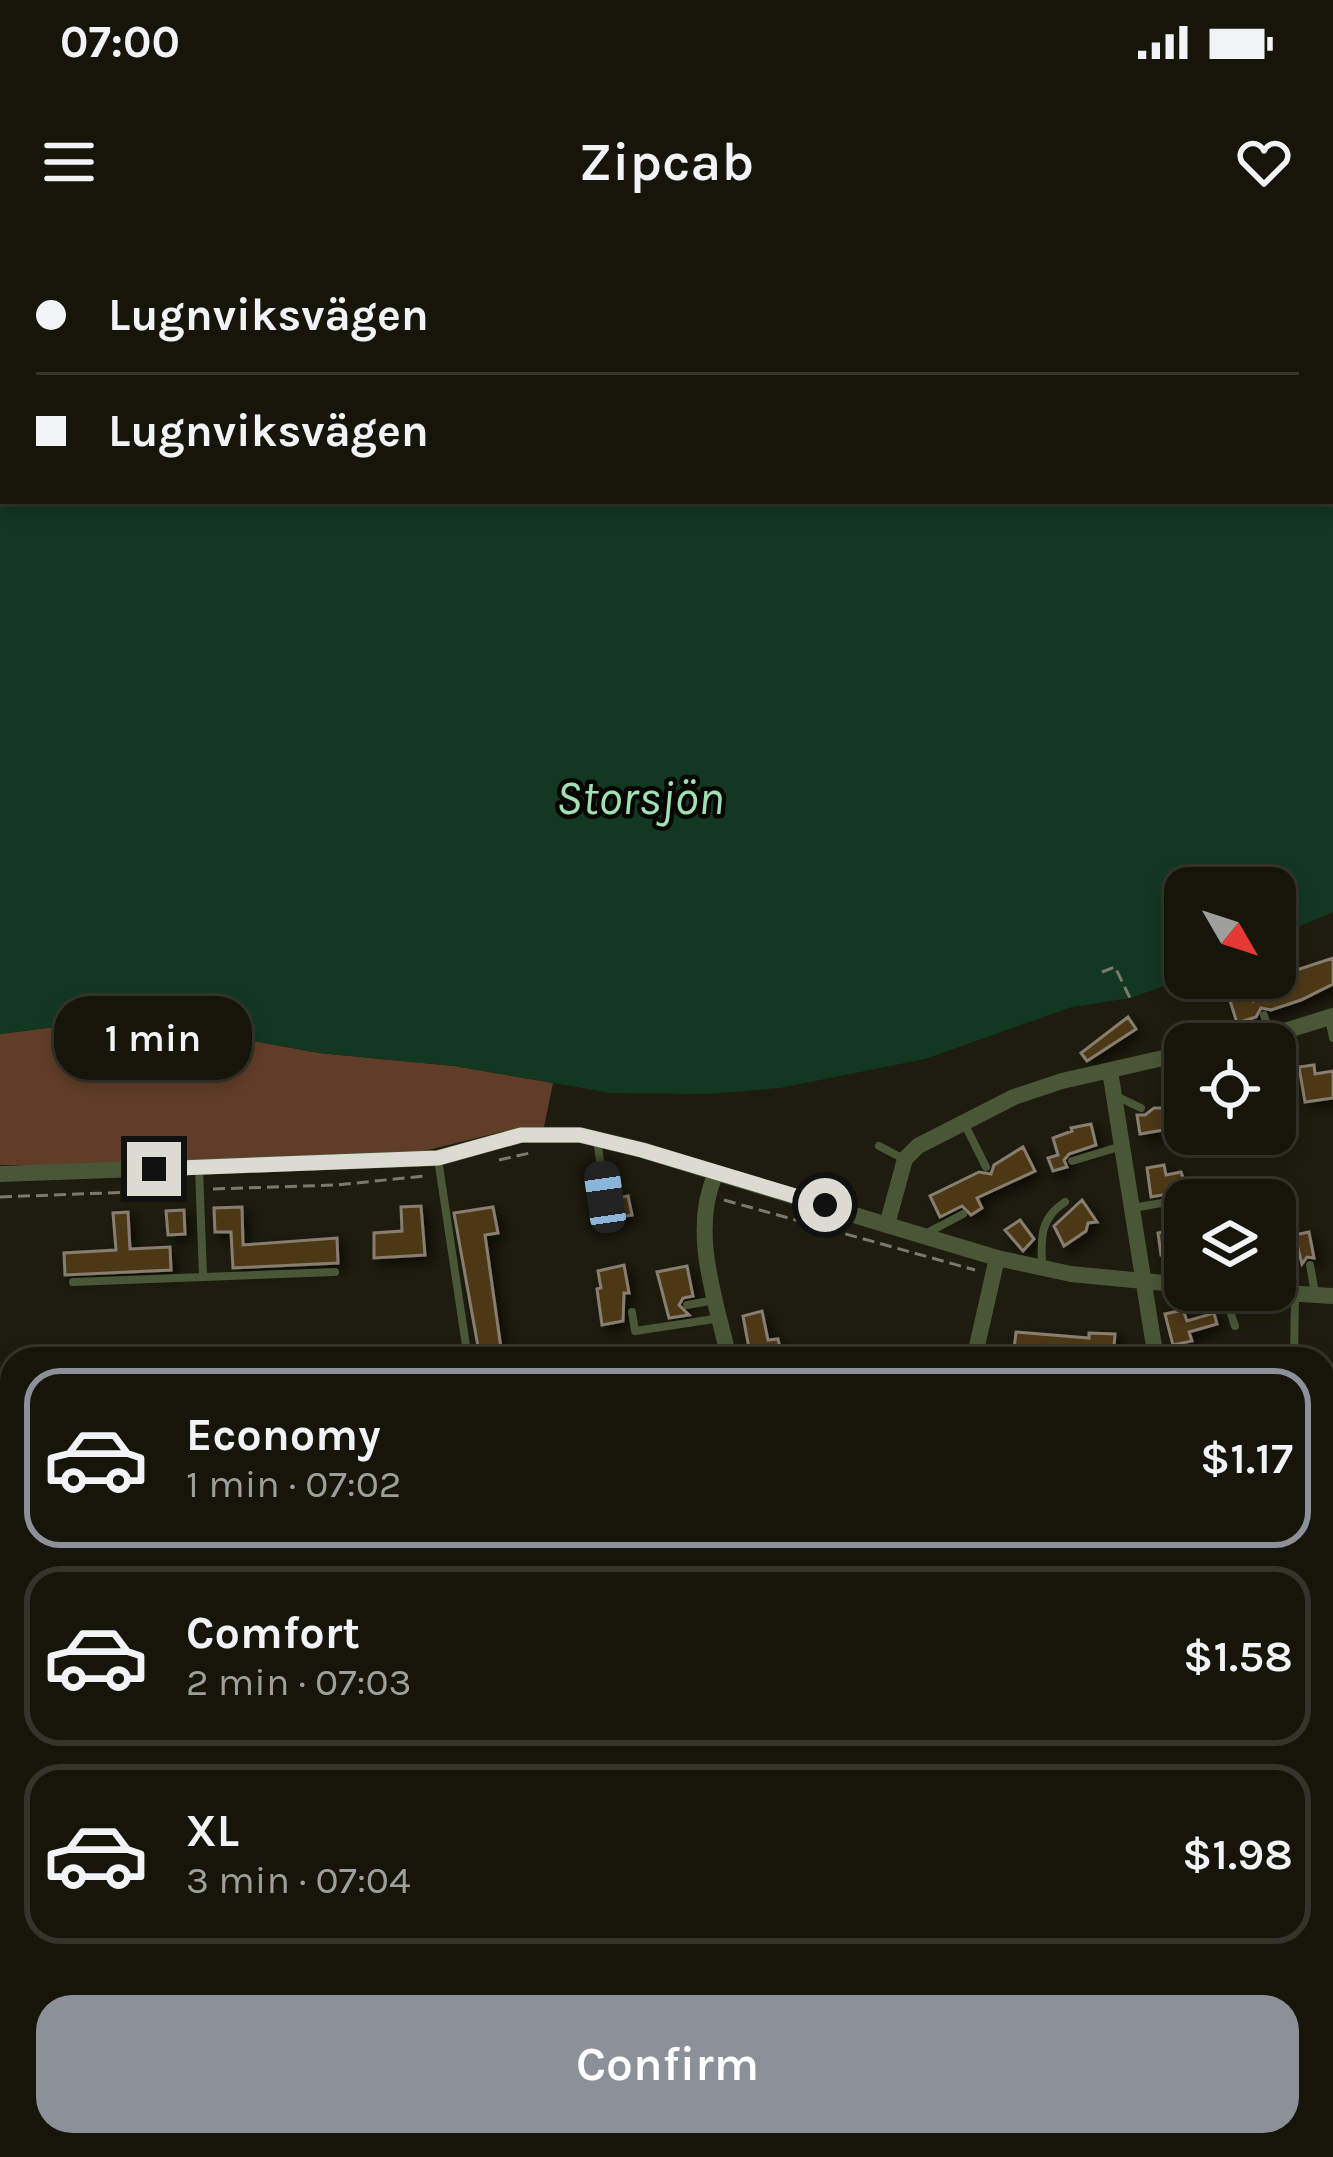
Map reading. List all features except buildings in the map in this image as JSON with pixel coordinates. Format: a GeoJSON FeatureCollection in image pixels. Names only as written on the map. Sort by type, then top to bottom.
{"type":"FeatureCollection","features":[{"type":"Feature","properties":{"kind":"street"},"geometry":{"type":"LineString","coordinates":[[1296,1028],[1331,1017]]}},
{"type":"Feature","properties":{"kind":"street"},"geometry":{"type":"LineString","coordinates":[[887,1226],[905,1159],[918,1146],[1014,1096],[1164,1058]]}},
{"type":"Feature","properties":{"kind":"street"},"geometry":{"type":"LineString","coordinates":[[1110,1072],[1154,1347]]}},
{"type":"Feature","properties":{"kind":"street"},"geometry":{"type":"LineString","coordinates":[[0,1174],[439,1165],[521,1135],[597,1139],[922,1236],[995,1266],[1164,1282]]}},
{"type":"Feature","properties":{"kind":"street"},"geometry":{"type":"LineString","coordinates":[[716,1175],[706,1195],[701,1226],[727,1347]]}},
{"type":"Feature","properties":{"kind":"street"},"geometry":{"type":"LineString","coordinates":[[977,1347],[995,1266]]}},
{"type":"Feature","properties":{"kind":"lane"},"geometry":{"type":"LineString","coordinates":[[1264,1015],[1266,1023]]}},
{"type":"Feature","properties":{"kind":"lane"},"geometry":{"type":"LineString","coordinates":[[1331,1017],[1333,1038]]}},
{"type":"Feature","properties":{"kind":"lane"},"geometry":{"type":"LineString","coordinates":[[1114,1095],[1142,1108]]}},
{"type":"Feature","properties":{"kind":"lane"},"geometry":{"type":"LineString","coordinates":[[964,1122],[986,1167]]}},
{"type":"Feature","properties":{"kind":"lane"},"geometry":{"type":"LineString","coordinates":[[597,1139],[605,1197]]}},
{"type":"Feature","properties":{"kind":"lane"},"geometry":{"type":"LineString","coordinates":[[1072,1160],[1123,1146]]}},
{"type":"Feature","properties":{"kind":"lane"},"geometry":{"type":"LineString","coordinates":[[879,1147],[905,1159]]}},
{"type":"Feature","properties":{"kind":"lane"},"geometry":{"type":"LineString","coordinates":[[439,1165],[466,1347]]}},
{"type":"Feature","properties":{"kind":"lane"},"geometry":{"type":"LineString","coordinates":[[199,1168],[203,1277]]}},
{"type":"Feature","properties":{"kind":"lane"},"geometry":{"type":"LineString","coordinates":[[1042,1268],[1045,1221],[1065,1202]]}},
{"type":"Feature","properties":{"kind":"lane"},"geometry":{"type":"LineString","coordinates":[[1133,1208],[1164,1203]]}},
{"type":"Feature","properties":{"kind":"lane"},"geometry":{"type":"LineString","coordinates":[[922,1236],[963,1214]]}},
{"type":"Feature","properties":{"kind":"lane"},"geometry":{"type":"LineString","coordinates":[[1310,1265],[1324,1296]]}},
{"type":"Feature","properties":{"kind":"lane"},"geometry":{"type":"LineString","coordinates":[[73,1282],[335,1272]]}},
{"type":"Feature","properties":{"kind":"lane"},"geometry":{"type":"LineString","coordinates":[[687,1305],[719,1309]]}},
{"type":"Feature","properties":{"kind":"lane"},"geometry":{"type":"LineString","coordinates":[[632,1312],[634,1331],[719,1309]]}},
{"type":"Feature","properties":{"kind":"lane"},"geometry":{"type":"LineString","coordinates":[[1229,1311],[1234,1326]]}},
{"type":"Feature","properties":{"kind":"lane"},"geometry":{"type":"LineString","coordinates":[[1291,1311],[1293,1347]]}},
{"type":"Feature","properties":{"kind":"path"},"geometry":{"type":"LineString","coordinates":[[1102,972],[1115,967],[1130,998]]}},
{"type":"Feature","properties":{"kind":"path"},"geometry":{"type":"LineString","coordinates":[[486,1162],[532,1153]]}},
{"type":"Feature","properties":{"kind":"path"},"geometry":{"type":"LineString","coordinates":[[0,1197],[336,1185],[411,1179],[439,1165]]}},
{"type":"Feature","properties":{"kind":"path"},"geometry":{"type":"LineString","coordinates":[[706,1195],[995,1266]]}},
{"type":"Feature","properties":{"kind":"shaded area"},"geometry":{"type":"Polygon","coordinates":[[[171,1001],[248,1040],[553,1083],[544,1127],[505,1131],[424,1151],[0,1165],[0,1034],[126,1018],[171,1001]]]}},
{"type":"Feature","properties":{"kind":"water","name":"Storsjön"},"geometry":{"type":"Polygon","coordinates":[[[0,504],[1333,504],[1333,912],[1296,928],[1296,867],[1164,867],[1164,986],[1130,998],[1072,1007],[925,1059],[780,1088],[710,1094],[611,1093],[454,1066],[319,1053],[248,1040],[171,1001],[126,1018],[0,1034],[0,504]]]}},
{"type":"Feature","properties":{"kind":"route"},"geometry":{"type":"LineString","coordinates":[[154,1169],[438,1158],[521,1135],[580,1135],[825,1205]]}}]}
